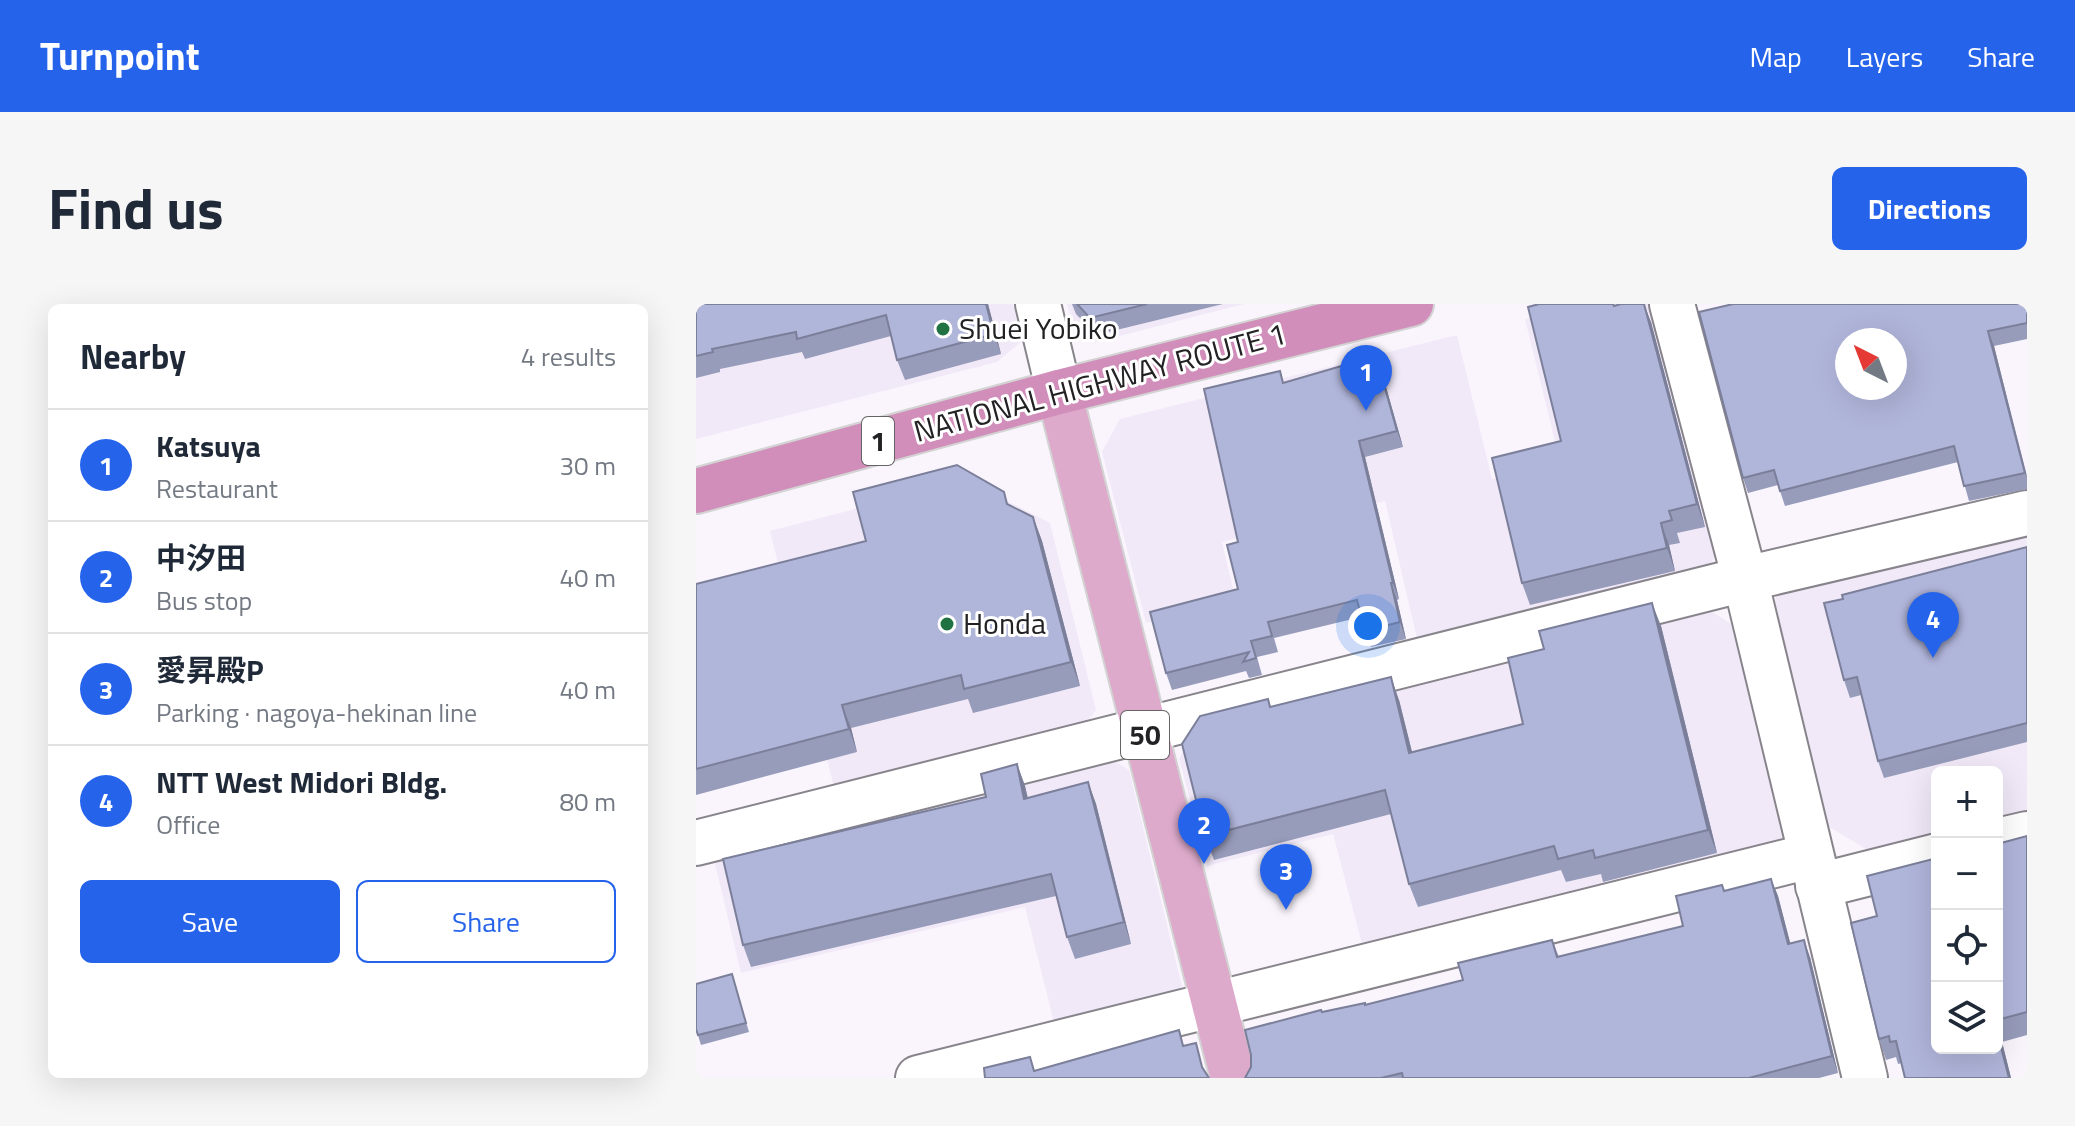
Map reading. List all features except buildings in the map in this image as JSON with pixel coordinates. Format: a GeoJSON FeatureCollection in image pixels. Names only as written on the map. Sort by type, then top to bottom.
{"type":"FeatureCollection","features":[{"type":"Feature","properties":{"kind":"highway","name":"NATIONAL HIGHWAY ROUTE 1"},"geometry":{"type":"LineString","coordinates":[[696,491],[1059,392],[1411,304]]}},
{"type":"Feature","properties":{"kind":"main road","name":"50"},"geometry":{"type":"LineString","coordinates":[[1059,392],[1233,1078]]}},
{"type":"Feature","properties":{"kind":"street"},"geometry":{"type":"LineString","coordinates":[[1038,304],[1059,392]]}},
{"type":"Feature","properties":{"kind":"street"},"geometry":{"type":"LineString","coordinates":[[1672,304],[1745,579],[1865,1078]]}},
{"type":"Feature","properties":{"kind":"street"},"geometry":{"type":"LineString","coordinates":[[696,843],[1745,579],[2027,513]]}},
{"type":"Feature","properties":{"kind":"street"},"geometry":{"type":"LineString","coordinates":[[2003,840],[2027,834]]}},
{"type":"Feature","properties":{"kind":"street"},"geometry":{"type":"LineString","coordinates":[[918,1078],[1216,1005],[1814,871],[1931,857]]}},
{"type":"Feature","properties":{"kind":"shaded area"},"geometry":{"type":"Polygon","coordinates":[[[696,304],[1013,304],[1022,341],[997,362],[696,439],[696,304]]]}},
{"type":"Feature","properties":{"kind":"shaded area"},"geometry":{"type":"Polygon","coordinates":[[[1067,304],[1244,304],[1096,342],[1071,319],[1067,304]]]}},
{"type":"Feature","properties":{"kind":"shaded area"},"geometry":{"type":"Polygon","coordinates":[[[1586,304],[1656,304],[1719,551],[1702,577],[1419,647],[1385,501],[1222,542],[1235,597],[1146,623],[1102,452],[1120,419],[1457,335],[1492,479],[1560,462],[1525,319],[1586,304]]]}},
{"type":"Feature","properties":{"kind":"shaded area"},"geometry":{"type":"Polygon","coordinates":[[[967,480],[1050,523],[1096,710],[1080,731],[835,791],[770,531],[967,480]]]}},
{"type":"Feature","properties":{"kind":"shaded area"},"geometry":{"type":"Polygon","coordinates":[[[2027,530],[2027,820],[2003,826],[2003,766],[1931,766],[1931,843],[1878,856],[1821,822],[1767,612],[1781,589],[2027,530]]]}},
{"type":"Feature","properties":{"kind":"shaded area"},"geometry":{"type":"Polygon","coordinates":[[[1706,608],[1739,629],[1789,829],[1776,851],[1365,955],[1333,834],[1207,866],[1179,758],[1193,736],[1706,608]]]}},
{"type":"Feature","properties":{"kind":"shaded area"},"geometry":{"type":"Polygon","coordinates":[[[1106,756],[1129,770],[1182,986],[1170,1001],[1056,1030],[1025,907],[741,973],[713,855],[1106,756]]]}},
{"type":"Feature","properties":{"kind":"place","name":"Shuei Yobiko"},"geometry":{"type":"Point","coordinates":[943,329]}},
{"type":"Feature","properties":{"kind":"place","name":"Katsuya"},"geometry":{"type":"Point","coordinates":[1366,411]}},
{"type":"Feature","properties":{"kind":"place","name":"Honda"},"geometry":{"type":"Point","coordinates":[947,624]}},
{"type":"Feature","properties":{"kind":"place","name":"NTT West Midori Bldg."},"geometry":{"type":"Point","coordinates":[1933,658]}},
{"type":"Feature","properties":{"kind":"place","name":"中汐田"},"geometry":{"type":"Point","coordinates":[1204,864]}},
{"type":"Feature","properties":{"kind":"place","name":"愛昇殿P"},"geometry":{"type":"Point","coordinates":[1286,910]}}]}
